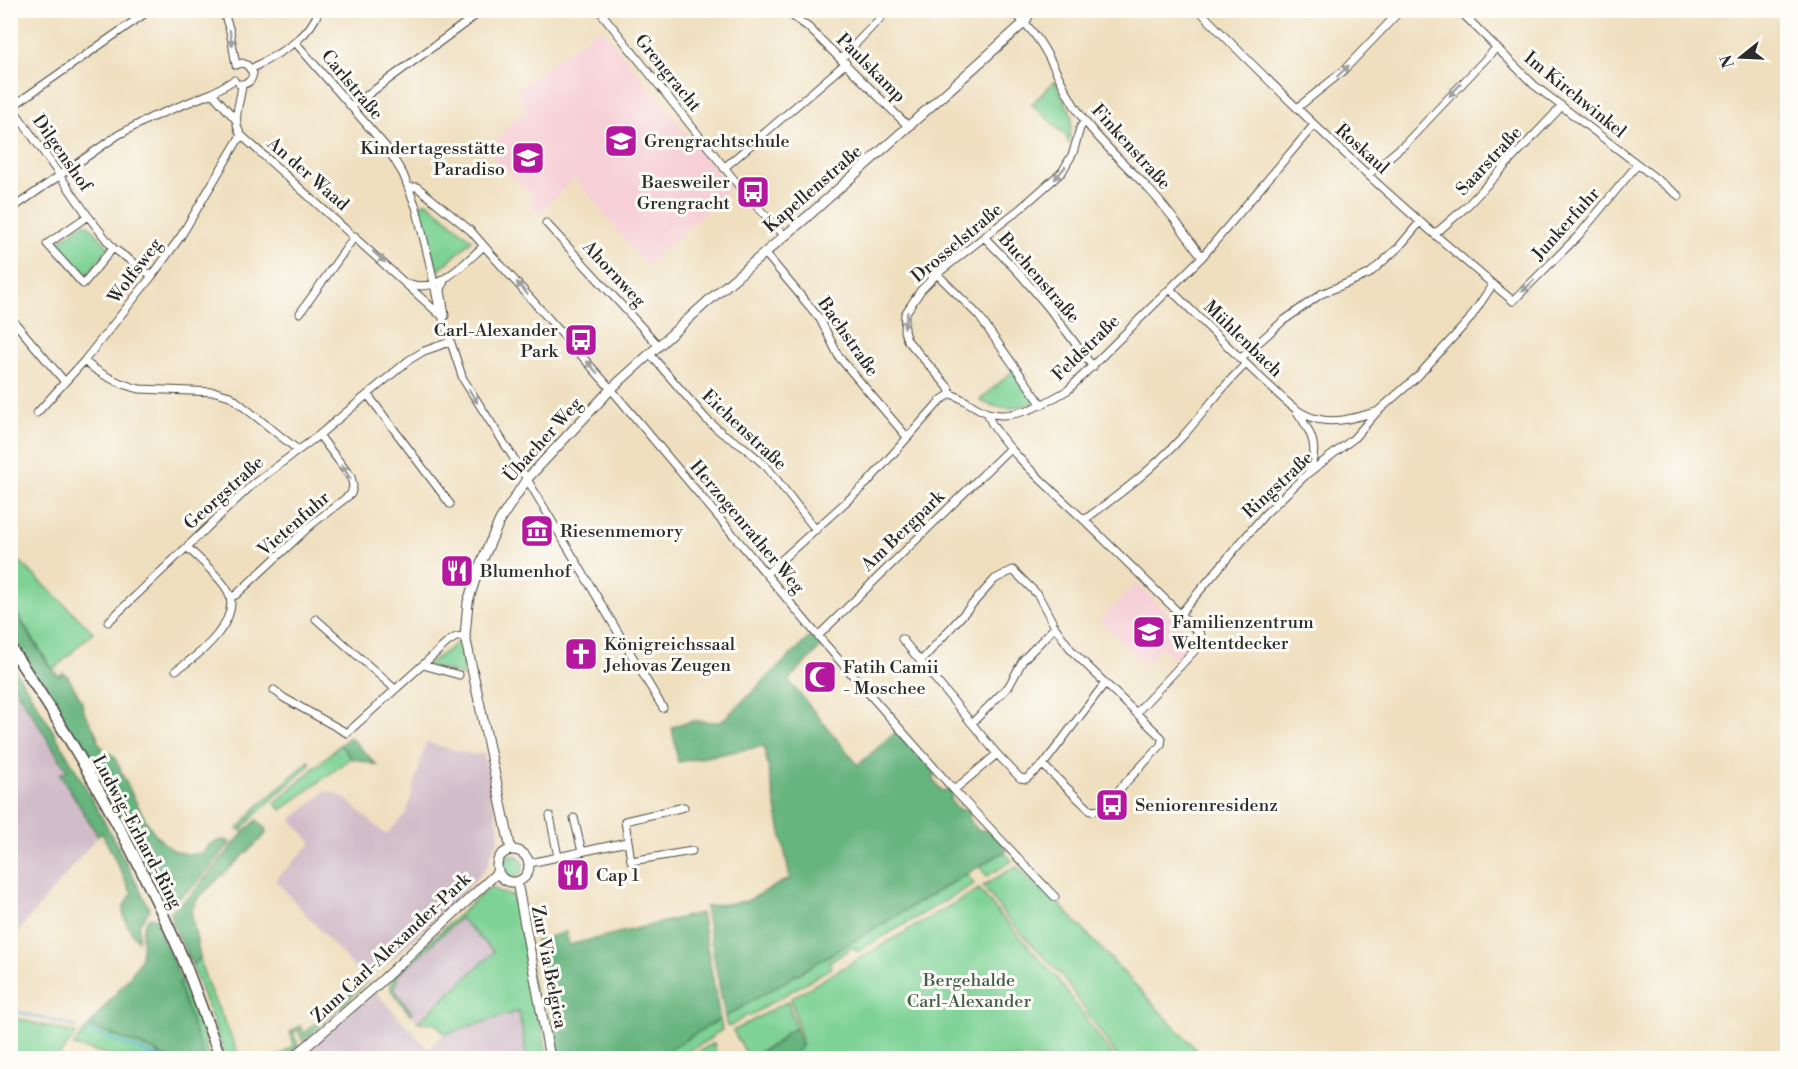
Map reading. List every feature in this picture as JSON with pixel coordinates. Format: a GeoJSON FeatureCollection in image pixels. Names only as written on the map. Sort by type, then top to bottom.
{"type":"FeatureCollection","features":[{"type":"Feature","properties":{"kind":"main road","name":"Ludwig-Erhard-Ring"},"geometry":{"type":"LineString","coordinates":[[10,647],[93,781],[144,877],[179,951],[221,1059]]}},
{"type":"Feature","properties":{"kind":"main road","name":"Ludwig-Erhard-Ring"},"geometry":{"type":"LineString","coordinates":[[214,1043],[216,1059]]}},
{"type":"Feature","properties":{"kind":"street"},"geometry":{"type":"LineString","coordinates":[[11,107],[150,10]]}},
{"type":"Feature","properties":{"kind":"street"},"geometry":{"type":"LineString","coordinates":[[223,10],[230,31],[236,65],[232,73],[234,80],[242,84],[247,83],[252,77],[251,69],[245,64],[236,65]]}},
{"type":"Feature","properties":{"kind":"street"},"geometry":{"type":"LineString","coordinates":[[251,69],[295,42],[313,25],[319,10]]}},
{"type":"Feature","properties":{"kind":"street"},"geometry":{"type":"LineString","coordinates":[[351,107],[483,10]]}},
{"type":"Feature","properties":{"kind":"street","name":"Grengracht"},"geometry":{"type":"LineString","coordinates":[[599,10],[747,196],[785,236]]}},
{"type":"Feature","properties":{"kind":"street","name":"Paulskamp"},"geometry":{"type":"LineString","coordinates":[[784,10],[808,27],[909,127]]}},
{"type":"Feature","properties":{"kind":"street"},"geometry":{"type":"LineString","coordinates":[[724,168],[844,61],[888,10]]}},
{"type":"Feature","properties":{"kind":"street","name":"Finkenstraße"},"geometry":{"type":"LineString","coordinates":[[1011,10],[1025,22],[1050,57],[1074,105],[1085,121],[1119,161],[1144,184],[1202,257]]}},
{"type":"Feature","properties":{"kind":"street","name":"Kapellenstraße"},"geometry":{"type":"LineString","coordinates":[[611,389],[707,302],[909,127],[1025,22],[1031,10]]}},
{"type":"Feature","properties":{"kind":"street","name":"Roskaul"},"geometry":{"type":"LineString","coordinates":[[1199,10],[1314,125],[1420,222],[1513,301]]}},
{"type":"Feature","properties":{"kind":"street"},"geometry":{"type":"LineString","coordinates":[[1298,108],[1342,72],[1401,10]]}},
{"type":"Feature","properties":{"kind":"street","name":"Im Kirchwinkel"},"geometry":{"type":"LineString","coordinates":[[1459,10],[1534,85],[1679,196]]}},
{"type":"Feature","properties":{"kind":"street","name":"Carlstraße"},"geometry":{"type":"LineString","coordinates":[[295,42],[387,148],[396,162],[416,207],[438,304],[445,321]]}},
{"type":"Feature","properties":{"kind":"street"},"geometry":{"type":"LineString","coordinates":[[1368,175],[1406,143],[1496,48]]}},
{"type":"Feature","properties":{"kind":"street"},"geometry":{"type":"LineString","coordinates":[[10,210],[118,135],[150,118],[212,93],[234,80]]}},
{"type":"Feature","properties":{"kind":"street"},"geometry":{"type":"LineString","coordinates":[[241,135],[237,129],[236,120],[242,84]]}},
{"type":"Feature","properties":{"kind":"street"},"geometry":{"type":"LineString","coordinates":[[212,93],[236,120]]}},
{"type":"Feature","properties":{"kind":"street","name":"Saarstraße"},"geometry":{"type":"LineString","coordinates":[[1436,234],[1466,207],[1562,106]]}},
{"type":"Feature","properties":{"kind":"street","name":"Dilgenshof"},"geometry":{"type":"LineString","coordinates":[[11,107],[113,248],[152,276]]}},
{"type":"Feature","properties":{"kind":"street","name":"Drosselstraße"},"geometry":{"type":"LineString","coordinates":[[951,394],[948,387],[907,340],[904,331],[905,314],[921,290],[937,274],[1045,189],[1062,172],[1073,153],[1080,128],[1085,121]]}},
{"type":"Feature","properties":{"kind":"street","name":"Feldstraße"},"geometry":{"type":"LineString","coordinates":[[988,413],[1008,415],[1042,405],[1068,390],[1093,368],[1136,320],[1202,257],[1314,125]]}},
{"type":"Feature","properties":{"kind":"street","name":"An der Waad"},"geometry":{"type":"LineString","coordinates":[[241,135],[435,308],[445,321]]}},
{"type":"Feature","properties":{"kind":"street","name":"Wolfsweg"},"geometry":{"type":"LineString","coordinates":[[37,413],[84,361],[152,276],[181,236],[241,135]]}},
{"type":"Feature","properties":{"kind":"street","name":"Junkerfuhr"},"geometry":{"type":"LineString","coordinates":[[1513,301],[1579,235],[1637,165]]}},
{"type":"Feature","properties":{"kind":"street","name":"Herzogenrather Weg"},"geometry":{"type":"LineString","coordinates":[[408,187],[417,187],[471,231],[611,389],[818,636],[954,790],[1056,897]]}},
{"type":"Feature","properties":{"kind":"street","name":"Dilgenshof"},"geometry":{"type":"LineString","coordinates":[[88,216],[47,244],[82,284],[113,248]]}},
{"type":"Feature","properties":{"kind":"street"},"geometry":{"type":"LineString","coordinates":[[1084,520],[1152,468],[1184,436],[1243,361],[1283,321],[1321,294],[1369,274],[1399,247],[1420,222]]}},
{"type":"Feature","properties":{"kind":"street","name":"Ahornweg"},"geometry":{"type":"LineString","coordinates":[[546,223],[659,346]]}},
{"type":"Feature","properties":{"kind":"street","name":"An der Waad"},"geometry":{"type":"LineString","coordinates":[[300,313],[355,236]]}},
{"type":"Feature","properties":{"kind":"street","name":"Buchenstraße"},"geometry":{"type":"LineString","coordinates":[[984,237],[1020,273],[1093,368]]}},
{"type":"Feature","properties":{"kind":"street"},"geometry":{"type":"LineString","coordinates":[[404,280],[418,287],[428,286],[445,278],[484,246]]}},
{"type":"Feature","properties":{"kind":"street","name":"Bachstraße"},"geometry":{"type":"LineString","coordinates":[[765,253],[820,319],[839,357],[908,437]]}},
{"type":"Feature","properties":{"kind":"street"},"geometry":{"type":"LineString","coordinates":[[937,274],[978,315],[1042,405]]}},
{"type":"Feature","properties":{"kind":"street","name":"Carlstraße"},"geometry":{"type":"LineString","coordinates":[[445,278],[441,290],[445,321],[463,380],[527,479],[663,708]]}},
{"type":"Feature","properties":{"kind":"street","name":"Ringstraße"},"geometry":{"type":"LineString","coordinates":[[1180,614],[1265,514],[1307,474],[1353,440],[1377,412],[1418,376],[1469,320],[1493,284]]}},
{"type":"Feature","properties":{"kind":"street","name":"Mühlenbach"},"geometry":{"type":"LineString","coordinates":[[1170,289],[1295,410],[1305,423],[1313,439],[1315,453],[1307,474]]}},
{"type":"Feature","properties":{"kind":"street"},"geometry":{"type":"LineString","coordinates":[[10,317],[65,382]]}},
{"type":"Feature","properties":{"kind":"street","name":"Georgstraße"},"geometry":{"type":"LineString","coordinates":[[108,622],[253,484],[319,435],[410,360],[424,351],[450,342]]}},
{"type":"Feature","properties":{"kind":"street","name":"Eichenstraße"},"geometry":{"type":"LineString","coordinates":[[650,354],[706,418],[766,466],[816,530]]}},
{"type":"Feature","properties":{"kind":"street"},"geometry":{"type":"LineString","coordinates":[[84,361],[114,381],[140,389],[216,392],[230,396],[298,450]]}},
{"type":"Feature","properties":{"kind":"street","name":"Übacher Weg"},"geometry":{"type":"LineString","coordinates":[[465,636],[468,602],[478,570],[500,520],[527,479],[611,389]]}},
{"type":"Feature","properties":{"kind":"street"},"geometry":{"type":"LineString","coordinates":[[767,573],[867,483],[941,400],[951,394],[961,397],[988,413],[989,422],[1010,448],[1201,635],[1202,641],[1136,712]]}},
{"type":"Feature","properties":{"kind":"street"},"geometry":{"type":"LineString","coordinates":[[368,395],[450,504]]}},
{"type":"Feature","properties":{"kind":"street","name":"Mühlenbach"},"geometry":{"type":"LineString","coordinates":[[1295,410],[1317,419],[1332,421],[1377,412]]}},
{"type":"Feature","properties":{"kind":"street","name":"Vietenfuhr"},"geometry":{"type":"LineString","coordinates":[[230,597],[236,596],[311,525],[351,494],[353,486],[351,477],[319,435]]}},
{"type":"Feature","properties":{"kind":"street","name":"Am Bergpark"},"geometry":{"type":"LineString","coordinates":[[818,636],[1010,448]]}},
{"type":"Feature","properties":{"kind":"street"},"geometry":{"type":"LineString","coordinates":[[176,670],[186,664],[219,633],[228,619],[230,597],[226,587],[187,547]]}},
{"type":"Feature","properties":{"kind":"street"},"geometry":{"type":"LineString","coordinates":[[921,661],[995,579],[1013,570],[1038,595],[1055,627],[1072,651],[1162,738],[1161,745],[1100,810],[1091,811],[1042,765]]}},
{"type":"Feature","properties":{"kind":"street"},"geometry":{"type":"LineString","coordinates":[[316,619],[395,689]]}},
{"type":"Feature","properties":{"kind":"street"},"geometry":{"type":"LineString","coordinates":[[972,723],[1009,686],[1023,660],[1055,627]]}},
{"type":"Feature","properties":{"kind":"street"},"geometry":{"type":"LineString","coordinates":[[274,690],[347,734],[448,642],[456,637],[465,636],[511,850],[523,853],[530,863],[528,873],[517,882]]}},
{"type":"Feature","properties":{"kind":"street"},"geometry":{"type":"LineString","coordinates":[[902,639],[997,754],[1020,778],[1026,779],[1042,765],[1105,683]]}},
{"type":"Feature","properties":{"kind":"street"},"geometry":{"type":"LineString","coordinates":[[423,665],[459,675]]}},
{"type":"Feature","properties":{"kind":"street"},"geometry":{"type":"LineString","coordinates":[[954,790],[997,754]]}},
{"type":"Feature","properties":{"kind":"street"},"geometry":{"type":"LineString","coordinates":[[684,807],[625,821],[627,842],[632,861],[692,851]]}},
{"type":"Feature","properties":{"kind":"street"},"geometry":{"type":"LineString","coordinates":[[550,816],[558,857]]}},
{"type":"Feature","properties":{"kind":"street"},"geometry":{"type":"LineString","coordinates":[[574,818],[582,852]]}},
{"type":"Feature","properties":{"kind":"street"},"geometry":{"type":"LineString","coordinates":[[530,863],[627,842]]}},
{"type":"Feature","properties":{"kind":"street","name":"Zum Carl-Alexander-Park"},"geometry":{"type":"LineString","coordinates":[[511,850],[505,852],[498,861],[498,872],[506,881],[517,882]]}},
{"type":"Feature","properties":{"kind":"street","name":"Zum Carl-Alexander-Park"},"geometry":{"type":"LineString","coordinates":[[295,1059],[498,872]]}},
{"type":"Feature","properties":{"kind":"street","name":"Zur Via Belgica"},"geometry":{"type":"LineString","coordinates":[[517,882],[550,1059]]}},
{"type":"Feature","properties":{"kind":"shaded area","name":"Grengrachtschule"},"geometry":{"type":"Polygon","coordinates":[[[600,27],[731,189],[646,266],[575,178],[538,214],[529,202],[533,197],[488,152],[513,120],[528,110],[515,91],[600,27]]]}},
{"type":"Feature","properties":{"kind":"shaded area","name":"Familienzentrum Weltentdecker"},"geometry":{"type":"Polygon","coordinates":[[[1136,583],[1198,643],[1178,663],[1161,647],[1145,664],[1100,621],[1136,583]]]}},
{"type":"Feature","properties":{"kind":"shaded area"},"geometry":{"type":"Polygon","coordinates":[[[10,681],[67,770],[60,774],[98,836],[11,940],[10,681]]]}},
{"type":"Feature","properties":{"kind":"shaded area"},"geometry":{"type":"Polygon","coordinates":[[[426,742],[473,755],[484,753],[499,831],[498,841],[487,866],[481,873],[367,982],[275,880],[312,843],[291,820],[327,790],[346,799],[386,835],[407,812],[426,742]]]}},
{"type":"Feature","properties":{"kind":"shaded area"},"geometry":{"type":"Polygon","coordinates":[[[460,918],[495,952],[418,1022],[398,997],[394,983],[398,975],[460,918]]]}},
{"type":"Feature","properties":{"kind":"shaded area"},"geometry":{"type":"Polygon","coordinates":[[[375,991],[427,1048],[445,1034],[519,1011],[527,1058],[302,1057],[375,991]]]}},
{"type":"Feature","properties":{"kind":"green space"},"geometry":{"type":"Polygon","coordinates":[[[1055,81],[1072,116],[1069,144],[1066,136],[1032,104],[1055,81]]]}},
{"type":"Feature","properties":{"kind":"green space"},"geometry":{"type":"Polygon","coordinates":[[[427,202],[472,240],[437,272],[419,205],[427,202]]]}},
{"type":"Feature","properties":{"kind":"green space"},"geometry":{"type":"Polygon","coordinates":[[[83,224],[88,224],[109,248],[83,279],[57,250],[55,244],[83,224]]]}},
{"type":"Feature","properties":{"kind":"green space"},"geometry":{"type":"Polygon","coordinates":[[[1014,370],[1033,397],[1034,402],[1007,408],[993,406],[980,400],[1014,370]]]}},
{"type":"Feature","properties":{"kind":"green space"},"geometry":{"type":"Polygon","coordinates":[[[10,552],[93,632],[53,670],[11,604],[10,552]]]}},
{"type":"Feature","properties":{"kind":"green space"},"geometry":{"type":"Polygon","coordinates":[[[10,604],[49,666],[59,676],[63,673],[68,677],[97,735],[98,743],[106,752],[114,756],[139,809],[156,835],[166,845],[186,854],[203,853],[212,843],[218,841],[226,840],[230,843],[200,879],[174,900],[164,905],[79,746],[11,637],[10,604]]]}},
{"type":"Feature","properties":{"kind":"green space"},"geometry":{"type":"Polygon","coordinates":[[[813,634],[823,645],[788,680],[858,765],[897,731],[935,773],[934,781],[942,791],[950,790],[951,801],[960,810],[967,809],[970,812],[969,820],[978,830],[991,833],[1007,850],[725,1017],[705,907],[747,901],[790,878],[764,746],[678,762],[672,727],[693,721],[721,722],[813,634]]]}},
{"type":"Feature","properties":{"kind":"green space"},"geometry":{"type":"Polygon","coordinates":[[[461,640],[465,676],[427,665],[461,640]]]}},
{"type":"Feature","properties":{"kind":"green space"},"geometry":{"type":"Polygon","coordinates":[[[11,664],[84,785],[150,910],[139,924],[138,941],[125,920],[123,910],[132,894],[102,833],[98,836],[60,774],[67,770],[11,681],[11,664]]]}},
{"type":"Feature","properties":{"kind":"green space"},"geometry":{"type":"Polygon","coordinates":[[[350,737],[377,765],[351,758],[340,745],[350,737]]]}},
{"type":"Feature","properties":{"kind":"green space"},"geometry":{"type":"Polygon","coordinates":[[[340,745],[351,758],[281,810],[275,803],[340,745]]]}},
{"type":"Feature","properties":{"kind":"green space"},"geometry":{"type":"Polygon","coordinates":[[[309,761],[311,764],[254,816],[241,831],[238,829],[253,811],[309,761]]]}},
{"type":"Feature","properties":{"kind":"green space"},"geometry":{"type":"Polygon","coordinates":[[[257,820],[266,830],[265,835],[198,898],[191,911],[200,958],[192,965],[173,925],[170,912],[192,894],[244,832],[257,820]]]}},
{"type":"Feature","properties":{"kind":"green space"},"geometry":{"type":"Polygon","coordinates":[[[1004,852],[1012,861],[987,876],[979,866],[1004,852]]]}},
{"type":"Feature","properties":{"kind":"green space"},"geometry":{"type":"Polygon","coordinates":[[[508,855],[516,855],[523,862],[523,870],[516,877],[508,877],[501,870],[501,862],[508,855]]]}},
{"type":"Feature","properties":{"kind":"green space"},"geometry":{"type":"Polygon","coordinates":[[[1016,866],[1059,904],[1204,1058],[1118,1058],[1062,976],[1007,918],[983,886],[1016,866]]]}},
{"type":"Feature","properties":{"kind":"green space"},"geometry":{"type":"Polygon","coordinates":[[[967,874],[974,884],[857,952],[854,947],[829,962],[831,968],[749,1016],[727,1026],[725,1017],[967,874]]]}},
{"type":"Feature","properties":{"kind":"green space"},"geometry":{"type":"Polygon","coordinates":[[[491,886],[499,892],[513,896],[548,1058],[527,1058],[519,1011],[445,1034],[436,1024],[418,1022],[494,952],[460,918],[398,975],[394,989],[412,1013],[410,1014],[391,990],[392,978],[400,968],[491,886]]]}},
{"type":"Feature","properties":{"kind":"green space","name":"Bergehalde Carl-Alexander"},"geometry":{"type":"Polygon","coordinates":[[[979,889],[1057,978],[1114,1058],[768,1058],[802,1042],[791,998],[979,889]]]}},
{"type":"Feature","properties":{"kind":"green space"},"geometry":{"type":"Polygon","coordinates":[[[701,913],[720,1019],[655,1058],[560,1058],[536,941],[566,932],[569,945],[701,913]]]}},
{"type":"Feature","properties":{"kind":"green space"},"geometry":{"type":"Polygon","coordinates":[[[150,917],[155,918],[183,984],[178,983],[204,1058],[165,1057],[89,1026],[139,962],[142,932],[150,917]]]}},
{"type":"Feature","properties":{"kind":"green space"},"geometry":{"type":"Polygon","coordinates":[[[200,958],[208,984],[239,1058],[226,1058],[192,965],[200,958]]]}},
{"type":"Feature","properties":{"kind":"green space"},"geometry":{"type":"Polygon","coordinates":[[[365,979],[367,982],[303,1041],[298,1030],[293,1032],[298,1046],[282,1058],[277,1058],[294,1045],[290,1032],[300,1026],[304,1034],[365,979]]]}},
{"type":"Feature","properties":{"kind":"green space"},"geometry":{"type":"Polygon","coordinates":[[[178,983],[183,984],[203,1033],[208,1058],[204,1058],[178,983]]]}},
{"type":"Feature","properties":{"kind":"green space"},"geometry":{"type":"Polygon","coordinates":[[[788,1001],[796,1028],[785,1033],[779,1041],[749,1058],[733,1031],[788,1001]]]}},
{"type":"Feature","properties":{"kind":"green space"},"geometry":{"type":"Polygon","coordinates":[[[10,1017],[77,1034],[57,1058],[11,1058],[10,1017]]]}},
{"type":"Feature","properties":{"kind":"green space"},"geometry":{"type":"Polygon","coordinates":[[[720,1019],[722,1030],[713,1037],[677,1058],[655,1058],[720,1019]]]}},
{"type":"Feature","properties":{"kind":"green space"},"geometry":{"type":"Polygon","coordinates":[[[89,1026],[155,1051],[159,1056],[167,1058],[123,1058],[73,1046],[89,1026]]]}},
{"type":"Feature","properties":{"kind":"green space"},"geometry":{"type":"Polygon","coordinates":[[[796,1028],[801,1046],[791,1055],[778,1059],[749,1058],[779,1042],[785,1033],[796,1028]]]}},
{"type":"Feature","properties":{"kind":"green space"},"geometry":{"type":"Polygon","coordinates":[[[714,1043],[717,1058],[687,1058],[714,1043]]]}},
{"type":"Feature","properties":{"kind":"waterway"},"geometry":{"type":"LineString","coordinates":[[10,1010],[76,1027]]}},
{"type":"Feature","properties":{"kind":"waterway"},"geometry":{"type":"LineString","coordinates":[[88,1030],[161,1058]]}},
{"type":"Feature","properties":{"kind":"place","name":"Grengrachtschule"},"geometry":{"type":"Point","coordinates":[621,141]}},
{"type":"Feature","properties":{"kind":"place","name":"Kindertagesstätte Paradiso"},"geometry":{"type":"Point","coordinates":[528,158]}},
{"type":"Feature","properties":{"kind":"place","name":"Baesweiler Grengracht"},"geometry":{"type":"Point","coordinates":[753,192]}},
{"type":"Feature","properties":{"kind":"place","name":"Carl-Alexander Park"},"geometry":{"type":"Point","coordinates":[581,340]}},
{"type":"Feature","properties":{"kind":"place","name":"Riesenmemory"},"geometry":{"type":"Point","coordinates":[537,531]}},
{"type":"Feature","properties":{"kind":"place","name":"Blumenhof"},"geometry":{"type":"Point","coordinates":[457,571]}},
{"type":"Feature","properties":{"kind":"place","name":"Familienzentrum Weltentdecker"},"geometry":{"type":"Point","coordinates":[1149,632]}},
{"type":"Feature","properties":{"kind":"place","name":"Königreichssaal Jehovas Zeugen"},"geometry":{"type":"Point","coordinates":[581,654]}},
{"type":"Feature","properties":{"kind":"place","name":"Fatih Camii - Moschee"},"geometry":{"type":"Point","coordinates":[820,677]}},
{"type":"Feature","properties":{"kind":"place","name":"Seniorenresidenz"},"geometry":{"type":"Point","coordinates":[1112,805]}},
{"type":"Feature","properties":{"kind":"place","name":"Cap 1"},"geometry":{"type":"Point","coordinates":[573,875]}}]}
